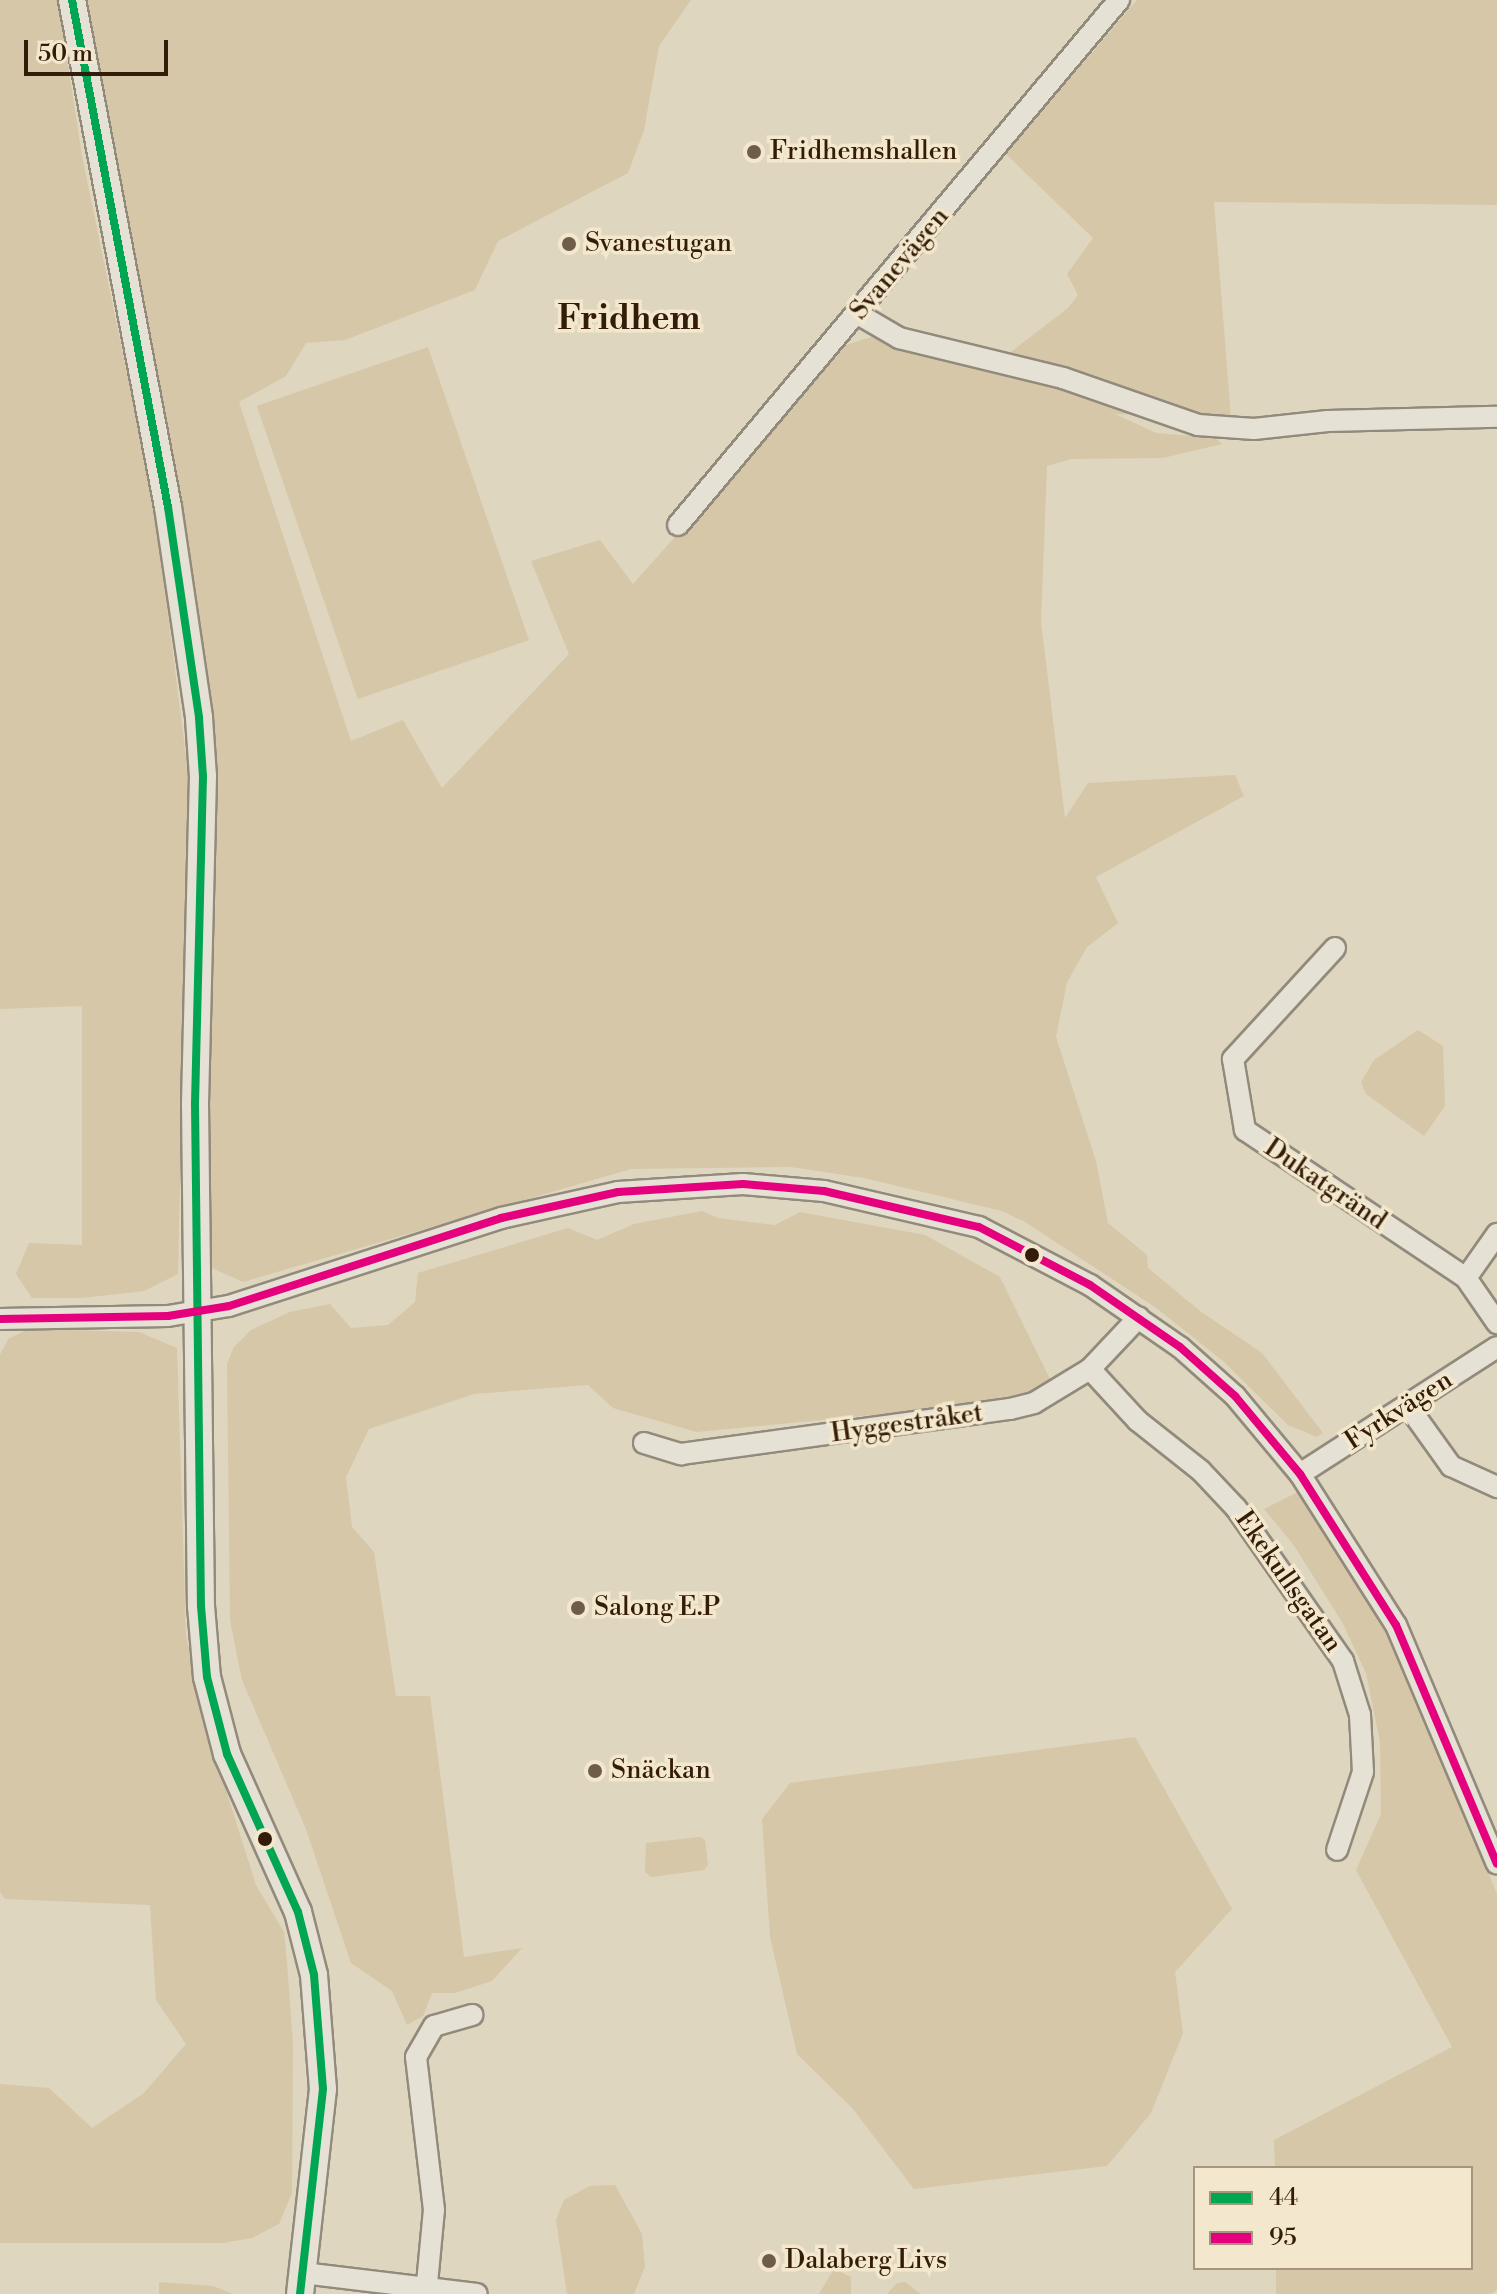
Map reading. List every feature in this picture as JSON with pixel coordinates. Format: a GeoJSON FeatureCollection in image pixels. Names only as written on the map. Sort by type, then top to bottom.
{"type":"FeatureCollection","features":[{"type":"Feature","properties":{"kind":"street"},"geometry":{"type":"LineString","coordinates":[[72,0],[168,507],[199,718],[203,776],[195,1104],[201,1606],[207,1677],[227,1754],[308,1944],[319,2019],[322,2103],[301,2284],[477,2294]]}},
{"type":"Feature","properties":{"kind":"street","name":"Svanevägen"},"geometry":{"type":"LineString","coordinates":[[678,525],[1119,0]]}},
{"type":"Feature","properties":{"kind":"street"},"geometry":{"type":"LineString","coordinates":[[858,314],[899,338],[1063,378],[1198,425],[1254,429],[1328,421],[1497,417]]}},
{"type":"Feature","properties":{"kind":"street","name":"Dukatgränd"},"geometry":{"type":"LineString","coordinates":[[1335,948],[1233,1059],[1245,1130],[1466,1278],[1497,1323]]}},
{"type":"Feature","properties":{"kind":"street"},"geometry":{"type":"LineString","coordinates":[[0,1319],[198,1312],[246,1302],[501,1218],[618,1192],[743,1184],[824,1191],[962,1221],[1057,1266],[1139,1317],[1235,1396],[1300,1474],[1396,1625],[1497,1864]]}},
{"type":"Feature","properties":{"kind":"street"},"geometry":{"type":"LineString","coordinates":[[1466,1278],[1497,1234]]}},
{"type":"Feature","properties":{"kind":"street","name":"Hyggestråket"},"geometry":{"type":"LineString","coordinates":[[644,1443],[681,1454],[982,1414],[1034,1403],[1090,1369],[1139,1317]]}},
{"type":"Feature","properties":{"kind":"street","name":"Fyrkvägen"},"geometry":{"type":"LineString","coordinates":[[1300,1474],[1497,1347]]}},
{"type":"Feature","properties":{"kind":"street","name":"Ekekullsgatan"},"geometry":{"type":"LineString","coordinates":[[1090,1369],[1138,1421],[1201,1471],[1236,1508],[1343,1661],[1360,1715],[1363,1772],[1337,1850]]}},
{"type":"Feature","properties":{"kind":"street"},"geometry":{"type":"LineString","coordinates":[[1408,1406],[1451,1466],[1497,1487]]}},
{"type":"Feature","properties":{"kind":"street"},"geometry":{"type":"LineString","coordinates":[[426,2289],[434,2210],[416,2057],[434,2026],[472,2015]]}},
{"type":"Feature","properties":{"kind":"shaded area"},"geometry":{"type":"Polygon","coordinates":[[[0,0],[58,0],[82,156],[154,504],[189,780],[178,1274],[144,1291],[82,1298],[32,1298],[16,1274],[29,1243],[82,1245],[82,1006],[0,1009],[0,0]]]}},
{"type":"Feature","properties":{"kind":"shaded area"},"geometry":{"type":"Polygon","coordinates":[[[84,0],[691,0],[659,46],[644,130],[628,173],[498,241],[475,290],[345,340],[306,343],[286,376],[239,402],[351,741],[403,720],[442,788],[569,654],[531,561],[600,540],[633,584],[846,345],[871,337],[893,345],[1007,355],[1068,308],[1078,295],[1067,274],[1093,238],[1006,154],[1137,0],[1497,0],[1497,205],[1214,202],[1231,418],[1115,414],[1156,433],[1215,438],[1222,444],[1163,458],[1072,459],[1047,466],[1041,622],[1065,818],[1088,783],[1235,775],[1244,796],[1096,877],[1118,923],[1087,947],[1067,982],[1056,1037],[1096,1161],[1108,1223],[1147,1255],[1148,1268],[1200,1311],[1262,1353],[1323,1433],[1317,1437],[1288,1425],[1223,1361],[1155,1307],[1025,1222],[1002,1211],[864,1178],[791,1167],[631,1169],[243,1282],[212,1268],[205,1203],[213,781],[84,0]]]}},
{"type":"Feature","properties":{"kind":"shaded area"},"geometry":{"type":"Polygon","coordinates":[[[428,347],[529,640],[358,699],[257,406],[428,347]]]}},
{"type":"Feature","properties":{"kind":"shaded area"},"geometry":{"type":"Polygon","coordinates":[[[1418,1030],[1443,1046],[1445,1106],[1424,1136],[1366,1094],[1361,1082],[1374,1060],[1418,1030]]]}},
{"type":"Feature","properties":{"kind":"shaded area"},"geometry":{"type":"Polygon","coordinates":[[[702,1211],[718,1218],[775,1225],[800,1212],[925,1235],[1000,1277],[1050,1379],[1034,1391],[955,1407],[697,1432],[613,1408],[588,1385],[474,1394],[369,1429],[346,1477],[352,1527],[374,1552],[396,1696],[430,1696],[464,1957],[522,1948],[492,1981],[455,1993],[432,1993],[423,2016],[407,2025],[392,1991],[351,1963],[306,1829],[242,1680],[230,1620],[227,1364],[234,1347],[251,1330],[290,1312],[330,1304],[351,1328],[388,1325],[415,1302],[418,1273],[568,1228],[597,1240],[634,1224],[702,1211]]]}},
{"type":"Feature","properties":{"kind":"shaded area"},"geometry":{"type":"Polygon","coordinates":[[[29,1329],[139,1332],[177,1348],[186,1636],[212,1746],[256,1885],[284,1932],[287,1962],[293,2044],[292,2193],[279,2224],[252,2238],[223,2243],[0,2243],[0,2084],[49,2088],[92,2128],[144,2093],[186,2044],[156,2000],[150,1905],[5,1899],[0,1892],[0,1355],[8,1339],[29,1329]]]}},
{"type":"Feature","properties":{"kind":"shaded area"},"geometry":{"type":"Polygon","coordinates":[[[1300,1491],[1391,1634],[1497,1894],[1497,2290],[1491,2294],[1276,2294],[1276,2270],[1473,2270],[1473,2166],[1275,2166],[1274,2140],[1452,2047],[1356,1870],[1381,1814],[1380,1742],[1366,1673],[1342,1622],[1293,1544],[1264,1509],[1300,1491]]]}},
{"type":"Feature","properties":{"kind":"shaded area"},"geometry":{"type":"Polygon","coordinates":[[[1135,1737],[1232,1909],[1175,1972],[1183,2033],[1151,2113],[1107,2166],[914,2189],[853,2109],[797,2054],[770,1937],[762,1819],[790,1783],[1135,1737]]]}},
{"type":"Feature","properties":{"kind":"shaded area"},"geometry":{"type":"Polygon","coordinates":[[[700,1837],[705,1840],[708,1865],[704,1870],[651,1877],[645,1872],[646,1843],[700,1837]]]}},
{"type":"Feature","properties":{"kind":"shaded area"},"geometry":{"type":"Polygon","coordinates":[[[615,2185],[642,2234],[645,2267],[634,2294],[567,2294],[556,2220],[564,2200],[590,2186],[615,2185]]]}},
{"type":"Feature","properties":{"kind":"shaded area"},"geometry":{"type":"Polygon","coordinates":[[[834,2269],[851,2277],[851,2294],[819,2294],[834,2269]]]}},
{"type":"Feature","properties":{"kind":"shaded area"},"geometry":{"type":"Polygon","coordinates":[[[159,2282],[213,2286],[233,2294],[159,2294],[159,2282]]]}},
{"type":"Feature","properties":{"kind":"shaded area"},"geometry":{"type":"Polygon","coordinates":[[[905,2282],[921,2294],[887,2294],[897,2283],[905,2282]]]}},
{"type":"Feature","properties":{"kind":"transit line","name":"44"},"geometry":{"type":"LineString","coordinates":[[72,0],[168,507],[199,718],[203,776],[195,1104],[201,1606],[207,1677],[227,1754],[298,1912],[314,1975],[323,2089],[300,2294]]}},
{"type":"Feature","properties":{"kind":"transit line","name":"95"},"geometry":{"type":"LineString","coordinates":[[0,1319],[168,1316],[229,1306],[501,1218],[618,1192],[743,1184],[824,1191],[979,1227],[1090,1285],[1180,1347],[1235,1396],[1300,1474],[1396,1625],[1497,1864]]}},
{"type":"Feature","properties":{"kind":"place","name":"Fridhemshallen"},"geometry":{"type":"Point","coordinates":[754,152]}},
{"type":"Feature","properties":{"kind":"place","name":"Svanestugan"},"geometry":{"type":"Point","coordinates":[569,244]}},
{"type":"Feature","properties":{"kind":"place","name":"Salong E.P"},"geometry":{"type":"Point","coordinates":[578,1608]}},
{"type":"Feature","properties":{"kind":"place","name":"Snäckan"},"geometry":{"type":"Point","coordinates":[595,1771]}},
{"type":"Feature","properties":{"kind":"place","name":"Dalaberg Livs"},"geometry":{"type":"Point","coordinates":[769,2261]}},
{"type":"Feature","properties":{"kind":"district","name":"Fridhem"},"geometry":{"type":"Point","coordinates":[629,320]}}]}
